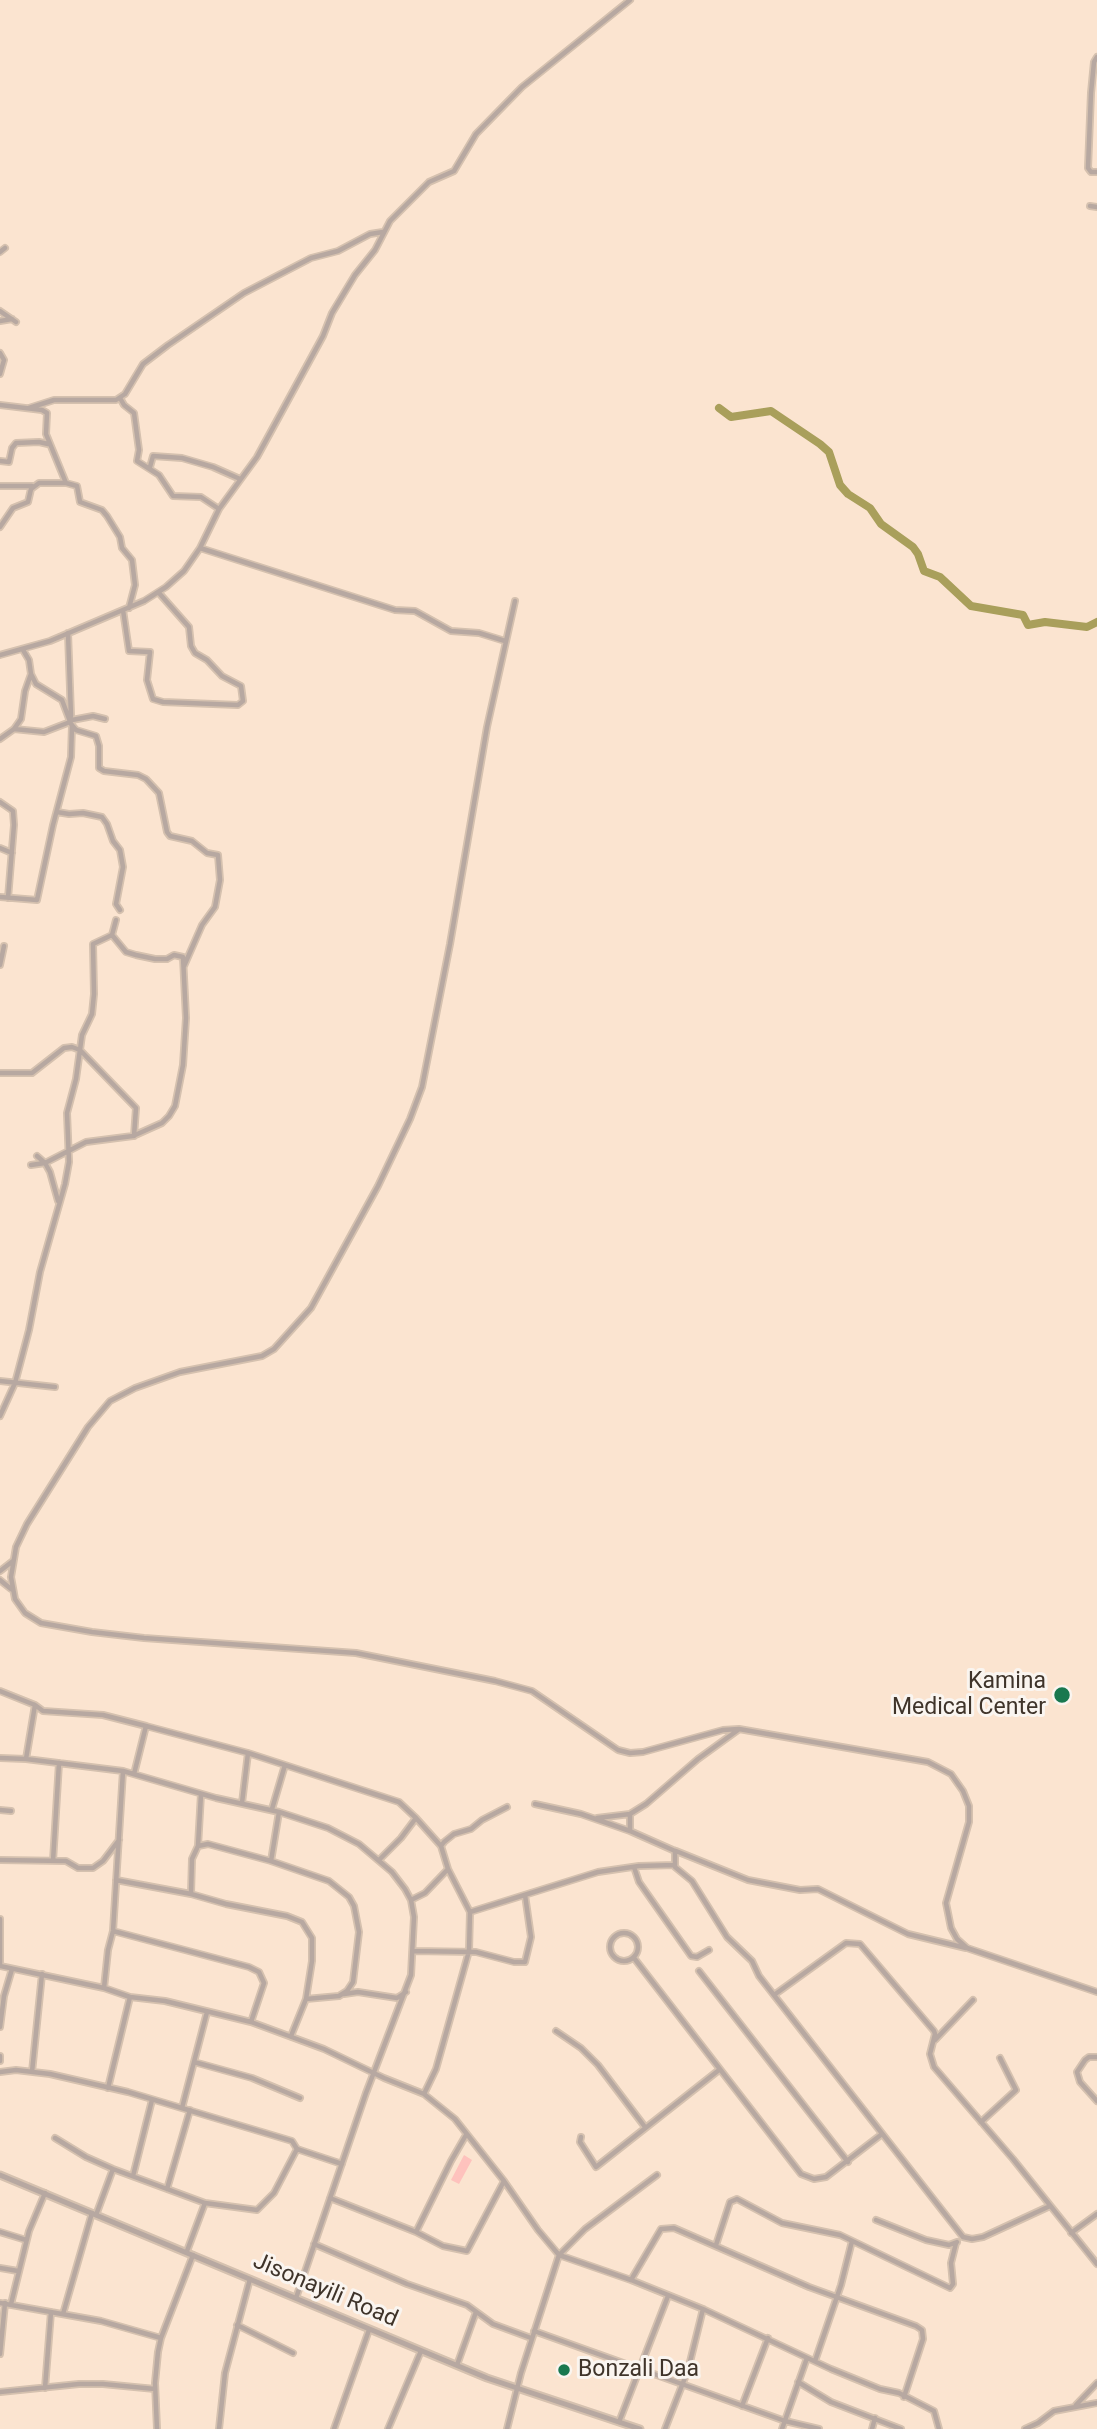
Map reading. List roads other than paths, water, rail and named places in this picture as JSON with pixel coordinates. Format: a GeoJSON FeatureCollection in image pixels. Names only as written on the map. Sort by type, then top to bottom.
{"type":"FeatureCollection","features":[{"type":"Feature","properties":{"kind":"street"},"geometry":{"type":"LineString","coordinates":[[0,656],[68,634],[126,609],[159,593],[184,571],[200,548],[219,509],[267,440],[323,337],[332,313],[397,213],[433,179],[454,171],[476,134],[522,87],[630,0]]}},
{"type":"Feature","properties":{"kind":"street"},"geometry":{"type":"LineString","coordinates":[[1097,57],[1094,62],[1091,93],[1088,167],[1091,172],[1097,172]]}},
{"type":"Feature","properties":{"kind":"street"},"geometry":{"type":"LineString","coordinates":[[1090,206],[1097,206]]}},
{"type":"Feature","properties":{"kind":"street"},"geometry":{"type":"LineString","coordinates":[[29,408],[49,401],[109,401],[120,398],[143,365],[244,293],[311,258],[338,251],[361,237],[383,232]]}},
{"type":"Feature","properties":{"kind":"street"},"geometry":{"type":"LineString","coordinates":[[0,311],[14,320],[0,321]]}},
{"type":"Feature","properties":{"kind":"street"},"geometry":{"type":"LineString","coordinates":[[0,353],[4,360],[0,374]]}},
{"type":"Feature","properties":{"kind":"street"},"geometry":{"type":"LineString","coordinates":[[120,398],[134,413],[139,450],[137,461],[159,474],[173,496],[201,496],[219,509]]}},
{"type":"Feature","properties":{"kind":"street"},"geometry":{"type":"LineString","coordinates":[[49,401],[45,429],[66,483]]}},
{"type":"Feature","properties":{"kind":"street"},"geometry":{"type":"LineString","coordinates":[[0,405],[46,411]]}},
{"type":"Feature","properties":{"kind":"street"},"geometry":{"type":"LineString","coordinates":[[0,461],[9,462],[13,445],[16,443],[49,444]]}},
{"type":"Feature","properties":{"kind":"street"},"geometry":{"type":"LineString","coordinates":[[150,467],[153,456],[182,457],[240,479]]}},
{"type":"Feature","properties":{"kind":"street"},"geometry":{"type":"LineString","coordinates":[[0,486],[23,488],[44,482],[66,483],[76,486],[80,502],[102,510],[107,516],[120,537],[122,548],[132,560],[135,584],[126,609],[129,651],[150,652],[147,680],[153,699],[238,705],[243,701],[241,686],[222,676],[209,662],[195,653],[191,646],[189,627],[159,593]]}},
{"type":"Feature","properties":{"kind":"street"},"geometry":{"type":"LineString","coordinates":[[0,527],[12,508],[29,502],[31,489],[36,485]]}},
{"type":"Feature","properties":{"kind":"street"},"geometry":{"type":"LineString","coordinates":[[200,548],[395,610],[415,611],[451,631],[479,634],[505,641]]}},
{"type":"Feature","properties":{"kind":"street"},"geometry":{"type":"LineString","coordinates":[[12,1590],[16,1547],[27,1524],[88,1427],[110,1401],[135,1388],[180,1372],[262,1356],[274,1349],[311,1308],[378,1186],[422,1087],[487,727],[515,601]]}},
{"type":"Feature","properties":{"kind":"street"},"geometry":{"type":"LineString","coordinates":[[0,897],[37,900],[71,757],[68,634]]}},
{"type":"Feature","properties":{"kind":"street"},"geometry":{"type":"LineString","coordinates":[[23,650],[36,684],[62,700],[71,723],[78,732],[96,736],[99,768],[146,779],[159,793],[170,836],[187,839],[207,853],[218,855],[220,880],[215,907],[202,925],[184,966]]}},
{"type":"Feature","properties":{"kind":"street"},"geometry":{"type":"LineString","coordinates":[[0,739],[14,729],[21,719],[25,691],[31,674]]}},
{"type":"Feature","properties":{"kind":"street"},"geometry":{"type":"LineString","coordinates":[[14,729],[44,732],[93,716],[105,719]]}},
{"type":"Feature","properties":{"kind":"street"},"geometry":{"type":"LineString","coordinates":[[0,802],[13,813],[15,835],[8,898]]}},
{"type":"Feature","properties":{"kind":"street"},"geometry":{"type":"LineString","coordinates":[[57,812],[102,817],[107,824],[113,842],[120,850],[123,867],[116,904],[120,910]]}},
{"type":"Feature","properties":{"kind":"street"},"geometry":{"type":"LineString","coordinates":[[0,848],[12,853]]}},
{"type":"Feature","properties":{"kind":"street"},"geometry":{"type":"LineString","coordinates":[[0,1416],[15,1382],[58,1201],[65,1184],[69,1153],[67,1113],[70,1094],[76,1079],[84,1028],[92,1014],[93,944],[112,935],[116,920]]}},
{"type":"Feature","properties":{"kind":"street"},"geometry":{"type":"LineString","coordinates":[[31,1165],[45,1163],[69,1153],[86,1142],[133,1136],[162,1122],[175,1106],[183,1065],[187,1018],[183,957],[174,955],[167,959],[155,959],[126,952],[112,935]]}},
{"type":"Feature","properties":{"kind":"street"},"geometry":{"type":"LineString","coordinates":[[0,965],[4,946]]}},
{"type":"Feature","properties":{"kind":"street"},"geometry":{"type":"LineString","coordinates":[[0,1073],[32,1073],[64,1048],[80,1050],[136,1108],[133,1136]]}},
{"type":"Feature","properties":{"kind":"street"},"geometry":{"type":"LineString","coordinates":[[37,1156],[45,1163],[58,1201]]}},
{"type":"Feature","properties":{"kind":"street"},"geometry":{"type":"LineString","coordinates":[[0,1381],[55,1387]]}},
{"type":"Feature","properties":{"kind":"street"},"geometry":{"type":"LineString","coordinates":[[0,1571],[13,1561]]}},
{"type":"Feature","properties":{"kind":"street"},"geometry":{"type":"LineString","coordinates":[[0,1580],[12,1590],[25,1612],[41,1623],[144,1638],[356,1653],[495,1681],[532,1692],[618,1750],[630,1753],[643,1752],[723,1730],[739,1729],[928,1762],[951,1774],[963,1791],[969,1806],[969,1822],[946,1903],[957,1939],[967,1948]]}},
{"type":"Feature","properties":{"kind":"street"},"geometry":{"type":"LineString","coordinates":[[0,1691],[43,1711],[103,1715],[248,1753],[398,1802],[416,1818],[441,1846],[448,1869],[470,1913],[469,1951],[436,2068],[424,2094]]}},
{"type":"Feature","properties":{"kind":"street"},"geometry":{"type":"LineString","coordinates":[[26,1759],[35,1705]]}},
{"type":"Feature","properties":{"kind":"street"},"geometry":{"type":"LineString","coordinates":[[134,1774],[146,1726]]}},
{"type":"Feature","properties":{"kind":"street"},"geometry":{"type":"LineString","coordinates":[[597,1818],[630,1814],[653,1799],[698,1759],[721,1745],[739,1729]]}},
{"type":"Feature","properties":{"kind":"street"},"geometry":{"type":"LineString","coordinates":[[242,1803],[248,1753]]}},
{"type":"Feature","properties":{"kind":"street"},"geometry":{"type":"LineString","coordinates":[[0,1758],[134,1774],[201,1794],[279,1812],[343,1834],[379,1860],[402,1884],[411,1900],[414,1917],[411,1975],[296,2298]]}},
{"type":"Feature","properties":{"kind":"street"},"geometry":{"type":"LineString","coordinates":[[53,1861],[59,1763]]}},
{"type":"Feature","properties":{"kind":"street"},"geometry":{"type":"LineString","coordinates":[[272,1810],[285,1765]]}},
{"type":"Feature","properties":{"kind":"street"},"geometry":{"type":"LineString","coordinates":[[104,1988],[113,1931],[123,1772]]}},
{"type":"Feature","properties":{"kind":"street"},"geometry":{"type":"LineString","coordinates":[[191,1894],[192,1859],[198,1846],[201,1794]]}},
{"type":"Feature","properties":{"kind":"street"},"geometry":{"type":"LineString","coordinates":[[535,1804],[597,1818],[748,1880],[800,1890],[822,1891],[894,1928],[967,1948],[1097,1992]]}},
{"type":"Feature","properties":{"kind":"street"},"geometry":{"type":"LineString","coordinates":[[441,1846],[447,1838],[471,1829],[507,1807]]}},
{"type":"Feature","properties":{"kind":"street"},"geometry":{"type":"LineString","coordinates":[[0,1811],[11,1811]]}},
{"type":"Feature","properties":{"kind":"street"},"geometry":{"type":"LineString","coordinates":[[271,1861],[279,1812]]}},
{"type":"Feature","properties":{"kind":"street"},"geometry":{"type":"LineString","coordinates":[[630,1814],[630,1831]]}},
{"type":"Feature","properties":{"kind":"street"},"geometry":{"type":"LineString","coordinates":[[379,1860],[416,1818]]}},
{"type":"Feature","properties":{"kind":"street"},"geometry":{"type":"LineString","coordinates":[[0,1860],[66,1861],[78,1868],[97,1867],[119,1840]]}},
{"type":"Feature","properties":{"kind":"street"},"geometry":{"type":"LineString","coordinates":[[198,1846],[208,1844],[271,1861],[329,1881],[352,1902],[358,1923],[358,1946],[353,1982],[343,1994]]}},
{"type":"Feature","properties":{"kind":"street"},"geometry":{"type":"LineString","coordinates":[[675,1851],[675,1865]]}},
{"type":"Feature","properties":{"kind":"street"},"geometry":{"type":"LineString","coordinates":[[470,1913],[598,1872],[675,1865],[692,1881],[727,1937],[751,1961],[759,1976],[963,2237],[982,2237],[1050,2206]]}},
{"type":"Feature","properties":{"kind":"street"},"geometry":{"type":"LineString","coordinates":[[634,1867],[639,1882],[691,1956],[697,1957],[709,1950]]}},
{"type":"Feature","properties":{"kind":"street"},"geometry":{"type":"LineString","coordinates":[[411,1900],[425,1893],[448,1869]]}},
{"type":"Feature","properties":{"kind":"street"},"geometry":{"type":"LineString","coordinates":[[116,1880],[191,1894],[287,1916],[302,1922],[310,1933],[311,1970],[306,1999],[291,2036]]}},
{"type":"Feature","properties":{"kind":"street"},"geometry":{"type":"LineString","coordinates":[[413,1951],[469,1951],[514,1962],[525,1962],[530,1937],[525,1895]]}},
{"type":"Feature","properties":{"kind":"street"},"geometry":{"type":"LineString","coordinates":[[0,1919],[0,1966],[251,2022],[352,2061],[375,2074],[424,2094],[455,2119],[559,2255],[703,2309],[807,2358],[904,2397],[934,2411],[939,2429]]}},
{"type":"Feature","properties":{"kind":"street"},"geometry":{"type":"LineString","coordinates":[[113,1931],[249,1967],[259,1972],[264,1983],[251,2022]]}},
{"type":"Feature","properties":{"kind":"street"},"geometry":{"type":"LineString","coordinates":[[626,1933],[635,1938],[639,1948],[634,1958],[623,1961],[613,1956],[610,1946],[615,1936],[626,1933]]}},
{"type":"Feature","properties":{"kind":"street"},"geometry":{"type":"LineString","coordinates":[[774,1994],[846,1943],[860,1944],[934,2031],[930,2054],[934,2067],[1097,2264]]}},
{"type":"Feature","properties":{"kind":"street"},"geometry":{"type":"LineString","coordinates":[[634,1958],[801,2174],[819,2179],[849,2162],[882,2134]]}},
{"type":"Feature","properties":{"kind":"street"},"geometry":{"type":"LineString","coordinates":[[0,2027],[4,1996],[12,1969]]}},
{"type":"Feature","properties":{"kind":"street"},"geometry":{"type":"LineString","coordinates":[[699,1971],[849,2162]]}},
{"type":"Feature","properties":{"kind":"street"},"geometry":{"type":"LineString","coordinates":[[32,2072],[42,1974]]}},
{"type":"Feature","properties":{"kind":"street"},"geometry":{"type":"LineString","coordinates":[[306,1999],[358,1992],[397,1998],[406,1992]]}},
{"type":"Feature","properties":{"kind":"street"},"geometry":{"type":"LineString","coordinates":[[108,2088],[130,1997]]}},
{"type":"Feature","properties":{"kind":"street"},"geometry":{"type":"LineString","coordinates":[[934,2040],[973,2000]]}},
{"type":"Feature","properties":{"kind":"street"},"geometry":{"type":"LineString","coordinates":[[181,2108],[207,2011]]}},
{"type":"Feature","properties":{"kind":"street"},"geometry":{"type":"LineString","coordinates":[[556,2031],[581,2048],[598,2065],[646,2127]]}},
{"type":"Feature","properties":{"kind":"street"},"geometry":{"type":"LineString","coordinates":[[1097,2057],[1085,2060],[1077,2072],[1080,2082],[1097,2101]]}},
{"type":"Feature","properties":{"kind":"street"},"geometry":{"type":"LineString","coordinates":[[981,2122],[1016,2090],[1000,2058]]}},
{"type":"Feature","properties":{"kind":"street"},"geometry":{"type":"LineString","coordinates":[[194,2062],[252,2078],[300,2098]]}},
{"type":"Feature","properties":{"kind":"street"},"geometry":{"type":"LineString","coordinates":[[581,2137],[580,2142],[596,2167],[719,2070]]}},
{"type":"Feature","properties":{"kind":"street"},"geometry":{"type":"LineString","coordinates":[[0,2072],[32,2072],[108,2088],[190,2110],[292,2141],[297,2149],[342,2164]]}},
{"type":"Feature","properties":{"kind":"street"},"geometry":{"type":"LineString","coordinates":[[133,2176],[152,2100]]}},
{"type":"Feature","properties":{"kind":"street"},"geometry":{"type":"LineString","coordinates":[[167,2189],[190,2110]]}},
{"type":"Feature","properties":{"kind":"street"},"geometry":{"type":"LineString","coordinates":[[415,2232],[466,2135]]}},
{"type":"Feature","properties":{"kind":"street"},"geometry":{"type":"LineString","coordinates":[[55,2138],[86,2157],[113,2169],[205,2203],[257,2210],[274,2193],[297,2149]]}},
{"type":"Feature","properties":{"kind":"street"},"geometry":{"type":"LineString","coordinates":[[63,2314],[94,2214],[113,2169]]}},
{"type":"Feature","properties":{"kind":"street","name":"Jisonayili Road"},"geometry":{"type":"LineString","coordinates":[[0,2175],[421,2351],[517,2389],[640,2429]]}},
{"type":"Feature","properties":{"kind":"street"},"geometry":{"type":"LineString","coordinates":[[507,2429],[531,2338],[559,2255],[585,2229],[657,2175]]}},
{"type":"Feature","properties":{"kind":"street"},"geometry":{"type":"LineString","coordinates":[[330,2198],[443,2246],[467,2251],[504,2181]]}},
{"type":"Feature","properties":{"kind":"street"},"geometry":{"type":"LineString","coordinates":[[0,2354],[5,2304],[45,2193]]}},
{"type":"Feature","properties":{"kind":"street"},"geometry":{"type":"LineString","coordinates":[[716,2245],[730,2202],[737,2199],[782,2223],[840,2235],[950,2288],[953,2284],[951,2263],[956,2243]]}},
{"type":"Feature","properties":{"kind":"street"},"geometry":{"type":"LineString","coordinates":[[187,2251],[205,2203]]}},
{"type":"Feature","properties":{"kind":"street"},"geometry":{"type":"LineString","coordinates":[[1071,2232],[1097,2214]]}},
{"type":"Feature","properties":{"kind":"street"},"geometry":{"type":"LineString","coordinates":[[876,2220],[926,2240],[949,2245],[963,2237]]}},
{"type":"Feature","properties":{"kind":"street"},"geometry":{"type":"LineString","coordinates":[[631,2280],[661,2229],[674,2228],[838,2297],[883,2312],[922,2330],[923,2339],[904,2397]]}},
{"type":"Feature","properties":{"kind":"street"},"geometry":{"type":"LineString","coordinates":[[0,2232],[26,2240]]}},
{"type":"Feature","properties":{"kind":"street"},"geometry":{"type":"LineString","coordinates":[[815,2361],[838,2297],[852,2241]]}},
{"type":"Feature","properties":{"kind":"street"},"geometry":{"type":"LineString","coordinates":[[314,2244],[407,2284],[467,2305],[493,2324],[531,2338]]}},
{"type":"Feature","properties":{"kind":"street"},"geometry":{"type":"LineString","coordinates":[[157,2429],[156,2365],[161,2337],[193,2255]]}},
{"type":"Feature","properties":{"kind":"street"},"geometry":{"type":"LineString","coordinates":[[0,2268],[18,2271]]}},
{"type":"Feature","properties":{"kind":"street"},"geometry":{"type":"LineString","coordinates":[[219,2429],[225,2373],[250,2279]]}},
{"type":"Feature","properties":{"kind":"street"},"geometry":{"type":"LineString","coordinates":[[619,2422],[668,2296]]}},
{"type":"Feature","properties":{"kind":"street"},"geometry":{"type":"LineString","coordinates":[[5,2304],[101,2321],[161,2337]]}},
{"type":"Feature","properties":{"kind":"street"},"geometry":{"type":"LineString","coordinates":[[665,2429],[688,2370],[703,2309]]}},
{"type":"Feature","properties":{"kind":"street"},"geometry":{"type":"LineString","coordinates":[[45,2388],[51,2312]]}},
{"type":"Feature","properties":{"kind":"street"},"geometry":{"type":"LineString","coordinates":[[457,2365],[476,2312]]}},
{"type":"Feature","properties":{"kind":"street"},"geometry":{"type":"LineString","coordinates":[[237,2325],[293,2353]]}},
{"type":"Feature","properties":{"kind":"street"},"geometry":{"type":"LineString","coordinates":[[334,2429],[369,2330]]}},
{"type":"Feature","properties":{"kind":"street"},"geometry":{"type":"LineString","coordinates":[[534,2331],[741,2406],[819,2429]]}},
{"type":"Feature","properties":{"kind":"street"},"geometry":{"type":"LineString","coordinates":[[741,2406],[768,2338]]}},
{"type":"Feature","properties":{"kind":"street"},"geometry":{"type":"LineString","coordinates":[[388,2429],[421,2351]]}},
{"type":"Feature","properties":{"kind":"street"},"geometry":{"type":"LineString","coordinates":[[782,2429],[807,2358]]}},
{"type":"Feature","properties":{"kind":"street"},"geometry":{"type":"LineString","coordinates":[[798,2382],[831,2402],[901,2429]]}},
{"type":"Feature","properties":{"kind":"street"},"geometry":{"type":"LineString","coordinates":[[1075,2406],[1097,2383]]}},
{"type":"Feature","properties":{"kind":"street"},"geometry":{"type":"LineString","coordinates":[[0,2392],[103,2384],[155,2389]]}},
{"type":"Feature","properties":{"kind":"street"},"geometry":{"type":"LineString","coordinates":[[1025,2429],[1054,2411],[1097,2403]]}},
{"type":"Feature","properties":{"kind":"street"},"geometry":{"type":"LineString","coordinates":[[872,2429],[875,2418]]}},
{"type":"Feature","properties":{"kind":"waterway"},"geometry":{"type":"LineString","coordinates":[[719,408],[731,417],[771,411],[820,444],[829,452],[840,485],[848,494],[870,508],[881,524],[913,547],[924,571],[940,577],[971,606],[1023,615],[1028,625],[1045,622],[1087,627],[1097,622]]}},
{"type":"Feature","properties":{"kind":"place","name":"Kamina Medical Center"},"geometry":{"type":"Point","coordinates":[1062,1695]}},
{"type":"Feature","properties":{"kind":"place","name":"Bonzali Daa"},"geometry":{"type":"Point","coordinates":[564,2370]}}]}
